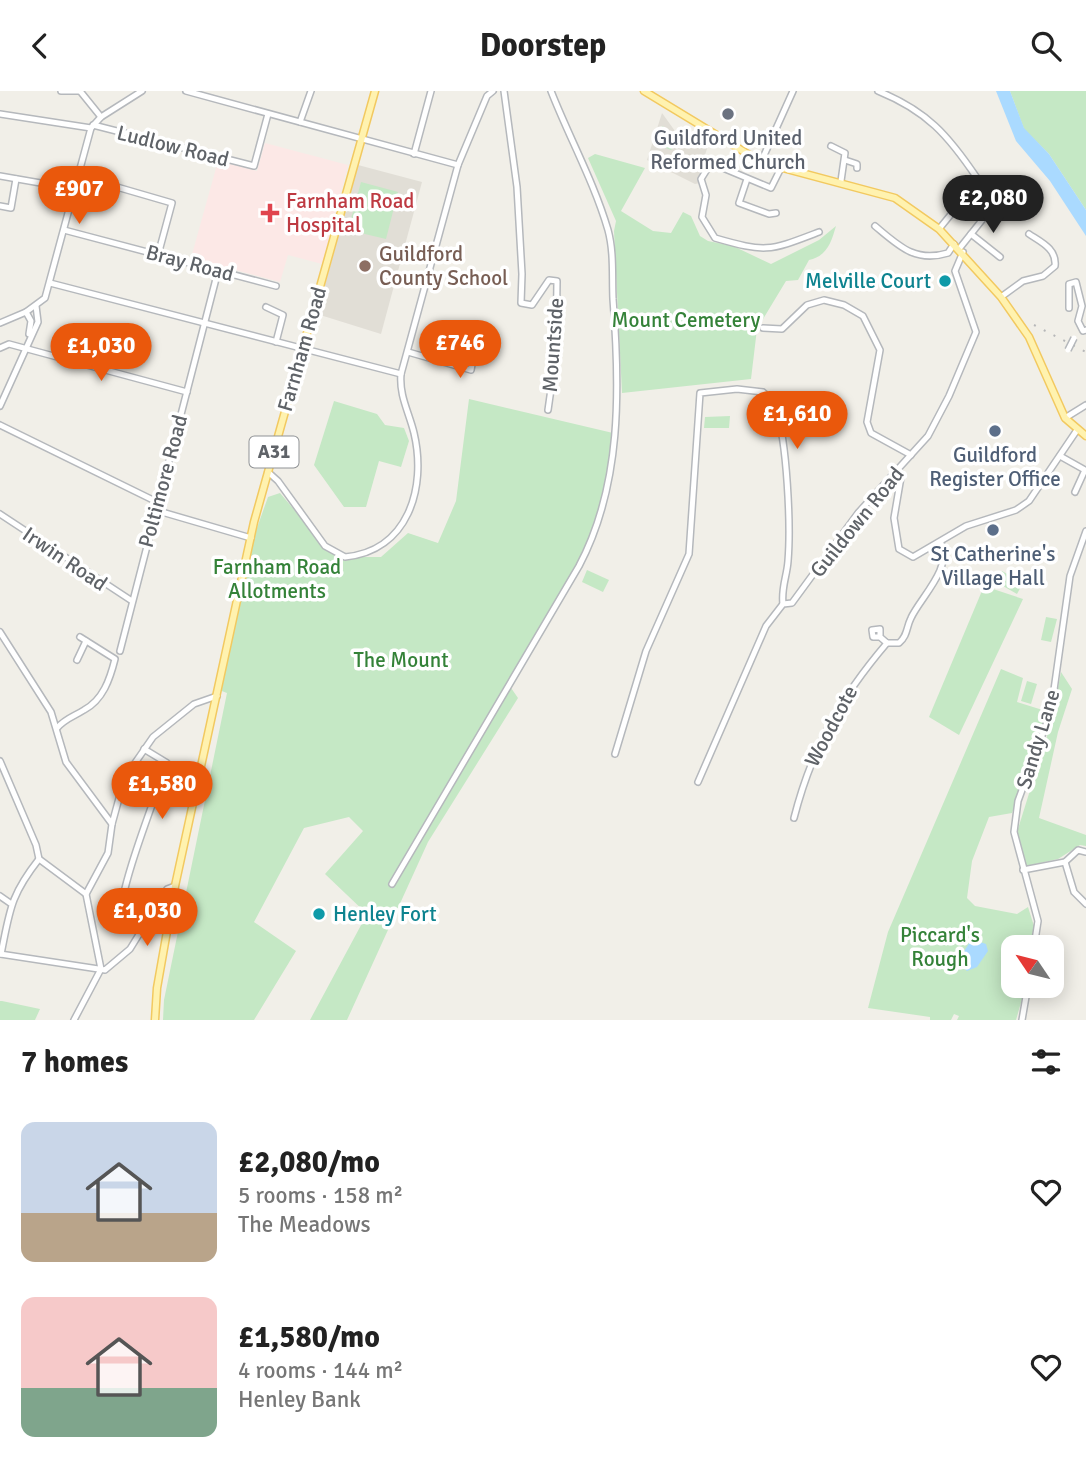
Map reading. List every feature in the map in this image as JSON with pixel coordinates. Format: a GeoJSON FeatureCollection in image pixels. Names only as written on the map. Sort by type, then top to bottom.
{"type":"FeatureCollection","features":[{"type":"Feature","properties":{"kind":"main road","name":"Farnham Road"},"geometry":{"type":"LineString","coordinates":[[155,1020],[157,988],[175,886],[251,538],[359,138],[375,91]]}},
{"type":"Feature","properties":{"kind":"main road"},"geometry":{"type":"LineString","coordinates":[[644,91],[761,162],[841,181],[895,198],[939,229],[1002,297],[1028,337],[1065,418],[1086,436]]}},
{"type":"Feature","properties":{"kind":"street"},"geometry":{"type":"LineString","coordinates":[[61,91],[80,91],[101,117]]}},
{"type":"Feature","properties":{"kind":"street"},"geometry":{"type":"LineString","coordinates":[[0,323],[26,312],[45,298],[92,127],[131,94],[142,91]]}},
{"type":"Feature","properties":{"kind":"street"},"geometry":{"type":"LineString","coordinates":[[186,91],[458,165]]}},
{"type":"Feature","properties":{"kind":"street"},"geometry":{"type":"LineString","coordinates":[[300,122],[311,91]]}},
{"type":"Feature","properties":{"kind":"street"},"geometry":{"type":"LineString","coordinates":[[414,153],[431,91]]}},
{"type":"Feature","properties":{"kind":"street"},"geometry":{"type":"LineString","coordinates":[[268,472],[332,552],[345,557],[379,549],[394,536],[407,517],[415,495],[417,466],[414,434],[402,399],[401,375],[458,165],[487,96],[494,91]]}},
{"type":"Feature","properties":{"kind":"street","name":"Mountside"},"geometry":{"type":"LineString","coordinates":[[504,91],[517,187],[521,303],[531,305],[549,280],[557,282],[556,354],[548,410]]}},
{"type":"Feature","properties":{"kind":"street"},"geometry":{"type":"LineString","coordinates":[[392,884],[508,691],[579,566],[597,530],[605,501],[616,405],[617,345],[611,244],[599,203],[551,91]]}},
{"type":"Feature","properties":{"kind":"street"},"geometry":{"type":"LineString","coordinates":[[761,162],[792,93],[783,91]]}},
{"type":"Feature","properties":{"kind":"street"},"geometry":{"type":"LineString","coordinates":[[878,91],[910,106],[939,126],[978,179],[939,229]]}},
{"type":"Feature","properties":{"kind":"street","name":"Ludlow Road"},"geometry":{"type":"LineString","coordinates":[[0,114],[92,127],[254,166],[268,114]]}},
{"type":"Feature","properties":{"kind":"street"},"geometry":{"type":"LineString","coordinates":[[831,146],[845,153],[841,181]]}},
{"type":"Feature","properties":{"kind":"street"},"geometry":{"type":"LineString","coordinates":[[845,160],[857,164],[857,168]]}},
{"type":"Feature","properties":{"kind":"street"},"geometry":{"type":"LineString","coordinates":[[780,168],[771,187],[711,163],[701,179],[706,195],[702,217],[715,238],[751,248],[773,249],[820,232]]}},
{"type":"Feature","properties":{"kind":"street"},"geometry":{"type":"LineString","coordinates":[[0,176],[75,189]]}},
{"type":"Feature","properties":{"kind":"street"},"geometry":{"type":"LineString","coordinates":[[79,176],[172,203],[158,255]]}},
{"type":"Feature","properties":{"kind":"street"},"geometry":{"type":"LineString","coordinates":[[1,206],[10,211],[16,179]]}},
{"type":"Feature","properties":{"kind":"street"},"geometry":{"type":"LineString","coordinates":[[747,179],[739,203],[776,213]]}},
{"type":"Feature","properties":{"kind":"street"},"geometry":{"type":"LineString","coordinates":[[875,226],[908,254],[922,257],[948,253],[959,248],[1002,195],[1012,192],[1029,199],[1034,207]]}},
{"type":"Feature","properties":{"kind":"street","name":"Bray Road"},"geometry":{"type":"LineString","coordinates":[[64,230],[276,286]]}},
{"type":"Feature","properties":{"kind":"street"},"geometry":{"type":"LineString","coordinates":[[971,234],[1000,257]]}},
{"type":"Feature","properties":{"kind":"street"},"geometry":{"type":"LineString","coordinates":[[1002,297],[1023,281],[1043,276],[1055,266],[1056,258],[1051,250],[1028,234]]}},
{"type":"Feature","properties":{"kind":"street","name":"Guildown Road"},"geometry":{"type":"LineString","coordinates":[[698,782],[765,626],[783,604],[792,603],[859,513],[928,436],[949,396],[976,332],[955,271],[959,248]]}},
{"type":"Feature","properties":{"kind":"street","name":"Poltimore Road"},"geometry":{"type":"LineString","coordinates":[[120,652],[218,271]]}},
{"type":"Feature","properties":{"kind":"street"},"geometry":{"type":"LineString","coordinates":[[1068,350],[1074,338],[1085,330],[1078,321],[1082,306],[1076,282],[1069,283],[1069,308]]}},
{"type":"Feature","properties":{"kind":"street"},"geometry":{"type":"LineString","coordinates":[[50,283],[401,375]]}},
{"type":"Feature","properties":{"kind":"street"},"geometry":{"type":"LineString","coordinates":[[763,328],[782,329],[807,305],[824,300],[844,305],[863,316],[880,350],[867,422],[871,433],[911,455]]}},
{"type":"Feature","properties":{"kind":"street"},"geometry":{"type":"LineString","coordinates":[[0,406],[38,322],[36,306]]}},
{"type":"Feature","properties":{"kind":"street"},"geometry":{"type":"LineString","coordinates":[[266,307],[283,315],[276,342]]}},
{"type":"Feature","properties":{"kind":"street"},"geometry":{"type":"LineString","coordinates":[[26,312],[31,324],[28,341]]}},
{"type":"Feature","properties":{"kind":"street"},"geometry":{"type":"LineString","coordinates":[[468,378],[476,343]]}},
{"type":"Feature","properties":{"kind":"street"},"geometry":{"type":"LineString","coordinates":[[0,348],[9,344],[187,392]]}},
{"type":"Feature","properties":{"kind":"street"},"geometry":{"type":"LineString","coordinates":[[408,352],[471,370]]}},
{"type":"Feature","properties":{"kind":"street"},"geometry":{"type":"LineString","coordinates":[[615,754],[646,651],[689,554],[700,393],[737,389],[763,392],[776,408],[783,443],[786,495],[788,560],[782,593],[783,604]]}},
{"type":"Feature","properties":{"kind":"street"},"geometry":{"type":"LineString","coordinates":[[1065,418],[1086,405]]}},
{"type":"Feature","properties":{"kind":"street"},"geometry":{"type":"LineString","coordinates":[[0,425],[157,502]]}},
{"type":"Feature","properties":{"kind":"street"},"geometry":{"type":"LineString","coordinates":[[896,472],[901,477],[894,518],[900,549],[913,557],[941,543],[965,526],[1016,510],[1029,501],[1077,430]]}},
{"type":"Feature","properties":{"kind":"street"},"geometry":{"type":"LineString","coordinates":[[1060,456],[1085,470],[1075,492]]}},
{"type":"Feature","properties":{"kind":"street"},"geometry":{"type":"LineString","coordinates":[[264,485],[281,488]]}},
{"type":"Feature","properties":{"kind":"street"},"geometry":{"type":"LineString","coordinates":[[155,510],[251,538]]}},
{"type":"Feature","properties":{"kind":"street","name":"Irwin Road"},"geometry":{"type":"LineString","coordinates":[[0,514],[132,601]]}},
{"type":"Feature","properties":{"kind":"street","name":"Sandy Lane"},"geometry":{"type":"LineString","coordinates":[[1036,935],[1038,921],[1014,832],[1018,801],[1051,712],[1070,576],[1086,531]]}},
{"type":"Feature","properties":{"kind":"street","name":"Woodcote"},"geometry":{"type":"LineString","coordinates":[[794,818],[815,751],[852,684],[887,643],[899,643],[905,637],[911,618],[939,571],[944,553],[941,543]]}},
{"type":"Feature","properties":{"kind":"street"},"geometry":{"type":"LineString","coordinates":[[0,632],[51,712],[66,762],[112,824]]}},
{"type":"Feature","properties":{"kind":"street"},"geometry":{"type":"LineString","coordinates":[[57,728],[68,717],[94,703],[107,686],[115,659],[80,637]]}},
{"type":"Feature","properties":{"kind":"street"},"geometry":{"type":"LineString","coordinates":[[880,637],[887,643]]}},
{"type":"Feature","properties":{"kind":"street"},"geometry":{"type":"LineString","coordinates":[[78,660],[86,641]]}},
{"type":"Feature","properties":{"kind":"street"},"geometry":{"type":"LineString","coordinates":[[74,1020],[101,969],[86,894],[102,867],[111,841],[112,824],[121,791],[144,749],[167,723],[194,704],[217,696]]}},
{"type":"Feature","properties":{"kind":"street"},"geometry":{"type":"LineString","coordinates":[[51,712],[68,717]]}},
{"type":"Feature","properties":{"kind":"street"},"geometry":{"type":"LineString","coordinates":[[121,920],[126,885],[167,763],[144,749]]}},
{"type":"Feature","properties":{"kind":"street"},"geometry":{"type":"LineString","coordinates":[[0,761],[39,859],[86,894]]}},
{"type":"Feature","properties":{"kind":"street"},"geometry":{"type":"LineString","coordinates":[[102,807],[118,804]]}},
{"type":"Feature","properties":{"kind":"street"},"geometry":{"type":"LineString","coordinates":[[1023,870],[1065,862],[1078,850],[1086,852]]}},
{"type":"Feature","properties":{"kind":"street"},"geometry":{"type":"LineString","coordinates":[[39,859],[10,903],[1,954],[101,969],[113,965],[130,949],[167,889],[175,886]]}},
{"type":"Feature","properties":{"kind":"street"},"geometry":{"type":"LineString","coordinates":[[1065,862],[1074,892],[1086,904]]}},
{"type":"Feature","properties":{"kind":"street"},"geometry":{"type":"LineString","coordinates":[[0,896],[10,903]]}},
{"type":"Feature","properties":{"kind":"street"},"geometry":{"type":"LineString","coordinates":[[1021,1020],[1025,998]]}},
{"type":"Feature","properties":{"kind":"shaded area"},"geometry":{"type":"Polygon","coordinates":[[[662,113],[680,138],[697,136],[699,133],[710,139],[700,171],[700,183],[695,184],[647,160],[662,113]]]}},
{"type":"Feature","properties":{"kind":"shaded area","name":"Farnham Road Hospital"},"geometry":{"type":"Polygon","coordinates":[[[265,143],[348,165],[322,264],[288,255],[280,282],[191,258],[218,161],[257,171],[265,143]]]}},
{"type":"Feature","properties":{"kind":"shaded area","name":"Guildford County School"},"geometry":{"type":"Polygon","coordinates":[[[358,165],[422,182],[381,334],[317,314],[358,165]]]}},
{"type":"Feature","properties":{"kind":"shaded area"},"geometry":{"type":"Polygon","coordinates":[[[80,185],[94,189],[84,209],[74,206],[80,185]]]}},
{"type":"Feature","properties":{"kind":"green space"},"geometry":{"type":"Polygon","coordinates":[[[1010,91],[1086,91],[1086,210],[1049,154],[1024,129],[1010,91]]]}},
{"type":"Feature","properties":{"kind":"green space"},"geometry":{"type":"Polygon","coordinates":[[[663,126],[674,145],[671,150],[653,143],[656,130],[663,126]]]}},
{"type":"Feature","properties":{"kind":"green space","name":"Mount Cemetery"},"geometry":{"type":"Polygon","coordinates":[[[595,154],[645,168],[621,211],[653,231],[671,233],[683,212],[691,216],[700,236],[708,241],[733,246],[771,264],[819,240],[836,226],[827,248],[809,260],[798,280],[786,281],[757,329],[751,379],[622,393],[614,231],[616,221],[588,158],[595,154]]]}},
{"type":"Feature","properties":{"kind":"green space"},"geometry":{"type":"Polygon","coordinates":[[[361,182],[398,192],[386,239],[348,230],[361,182]]]}},
{"type":"Feature","properties":{"kind":"green space","name":"The Mount"},"geometry":{"type":"Polygon","coordinates":[[[469,399],[613,433],[602,505],[584,551],[509,685],[518,698],[428,842],[347,1020],[310,1020],[367,914],[325,874],[363,831],[349,817],[304,828],[254,922],[296,951],[254,1020],[163,1020],[164,1000],[227,693],[219,690],[253,539],[268,497],[280,493],[325,546],[345,557],[381,557],[408,533],[438,543],[456,501],[469,399]]]}},
{"type":"Feature","properties":{"kind":"green space"},"geometry":{"type":"Polygon","coordinates":[[[334,401],[377,414],[385,425],[404,428],[409,441],[401,467],[379,461],[366,507],[344,507],[314,465],[334,401]]]}},
{"type":"Feature","properties":{"kind":"green space"},"geometry":{"type":"Polygon","coordinates":[[[730,416],[729,428],[704,428],[705,417],[730,416]]]}},
{"type":"Feature","properties":{"kind":"green space"},"geometry":{"type":"Polygon","coordinates":[[[587,570],[609,580],[603,592],[582,582],[587,570]]]}},
{"type":"Feature","properties":{"kind":"green space"},"geometry":{"type":"Polygon","coordinates":[[[1002,571],[1023,583],[1017,594],[996,582],[1002,571]]]}},
{"type":"Feature","properties":{"kind":"green space"},"geometry":{"type":"Polygon","coordinates":[[[984,586],[1023,599],[959,735],[929,717],[984,586]]]}},
{"type":"Feature","properties":{"kind":"green space"},"geometry":{"type":"Polygon","coordinates":[[[1046,617],[1057,619],[1051,642],[1041,640],[1046,617]]]}},
{"type":"Feature","properties":{"kind":"green space","name":"Piccard's Rough"},"geometry":{"type":"Polygon","coordinates":[[[1001,669],[1023,678],[1017,702],[1049,712],[1012,813],[989,817],[972,861],[967,898],[975,906],[1017,914],[1028,907],[1034,926],[1033,935],[1001,935],[1001,998],[1022,998],[1016,1020],[957,1020],[959,1016],[954,1014],[951,1020],[930,1020],[930,1017],[868,1008],[888,932],[1001,669]]]}},
{"type":"Feature","properties":{"kind":"green space"},"geometry":{"type":"Polygon","coordinates":[[[1061,672],[1072,689],[1058,732],[1039,818],[1086,835],[1086,846],[1080,845],[1058,859],[1026,866],[1017,832],[1052,720],[1061,672]]]}},
{"type":"Feature","properties":{"kind":"green space"},"geometry":{"type":"Polygon","coordinates":[[[1027,681],[1037,684],[1031,704],[1021,701],[1027,681]]]}},
{"type":"Feature","properties":{"kind":"green space"},"geometry":{"type":"Polygon","coordinates":[[[0,1001],[40,1009],[35,1020],[0,1020],[0,1001]]]}},
{"type":"Feature","properties":{"kind":"water"},"geometry":{"type":"Polygon","coordinates":[[[996,91],[1010,91],[1024,128],[1049,154],[1086,210],[1086,236],[1050,181],[1016,141],[996,91]]]}},
{"type":"Feature","properties":{"kind":"water"},"geometry":{"type":"Polygon","coordinates":[[[972,939],[986,944],[988,951],[977,967],[967,971],[957,962],[972,939]]]}},
{"type":"Feature","properties":{"kind":"railway"},"geometry":{"type":"LineString","coordinates":[[1034,325],[1086,352]]}},
{"type":"Feature","properties":{"kind":"place","name":"Guildford United Reformed Church"},"geometry":{"type":"Point","coordinates":[728,114]}},
{"type":"Feature","properties":{"kind":"place","name":"Farnham Road Hospital"},"geometry":{"type":"Point","coordinates":[270,213]}},
{"type":"Feature","properties":{"kind":"place","name":"Guildford County School"},"geometry":{"type":"Point","coordinates":[365,266]}},
{"type":"Feature","properties":{"kind":"place","name":"Melville Court"},"geometry":{"type":"Point","coordinates":[945,281]}},
{"type":"Feature","properties":{"kind":"place","name":"Guildford Register Office"},"geometry":{"type":"Point","coordinates":[995,431]}},
{"type":"Feature","properties":{"kind":"place","name":"St Catherine's Village Hall"},"geometry":{"type":"Point","coordinates":[993,530]}},
{"type":"Feature","properties":{"kind":"place","name":"Henley Fort"},"geometry":{"type":"Point","coordinates":[319,914]}},
{"type":"Feature","properties":{"kind":"park label","name":"Farnham Road Allotments"},"geometry":{"type":"Point","coordinates":[277,579]}}]}
